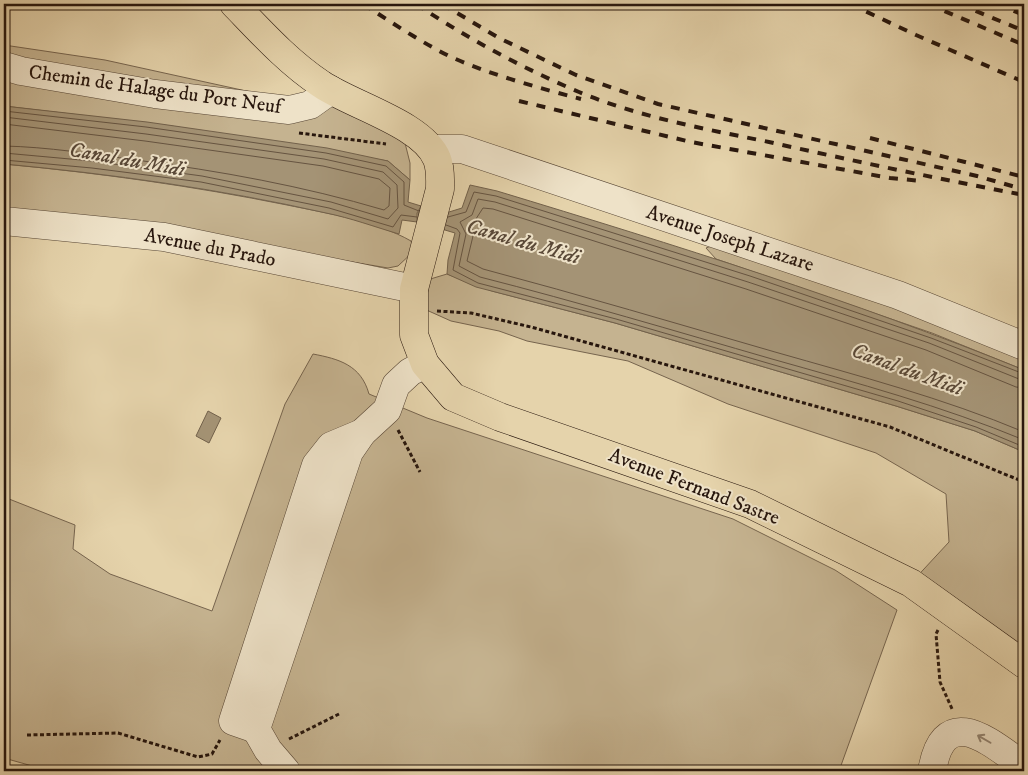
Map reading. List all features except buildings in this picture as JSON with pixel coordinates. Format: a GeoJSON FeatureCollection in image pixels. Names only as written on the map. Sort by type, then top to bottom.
{"type":"FeatureCollection","features":[{"type":"Feature","properties":{"kind":"main road"},"geometry":{"type":"LineString","coordinates":[[234,4],[291,61],[331,90],[400,123],[436,162]]}},
{"type":"Feature","properties":{"kind":"main road","name":"Avenue Fernand Sastre"},"geometry":{"type":"LineString","coordinates":[[436,162],[440,189],[417,279],[414,335],[425,364],[453,397],[495,415],[750,504],[911,583],[1024,664]]}},
{"type":"Feature","properties":{"kind":"street","name":"Chemin de Halage du Port Neuf"},"geometry":{"type":"LineString","coordinates":[[4,66],[22,71],[155,94],[289,110],[310,105],[331,90]]}},
{"type":"Feature","properties":{"kind":"street","name":"Avenue Joseph Lazare"},"geometry":{"type":"LineString","coordinates":[[436,162],[462,149],[898,295],[1024,346]]}},
{"type":"Feature","properties":{"kind":"street","name":"Avenue du Prado"},"geometry":{"type":"LineString","coordinates":[[4,221],[164,237],[417,279]]}},
{"type":"Feature","properties":{"kind":"street"},"geometry":{"type":"LineString","coordinates":[[286,771],[252,733],[349,452],[362,433],[387,410],[396,385],[410,372],[425,364]]}},
{"type":"Feature","properties":{"kind":"street"},"geometry":{"type":"LineString","coordinates":[[932,771],[938,750],[945,740],[961,732],[968,731],[984,738],[1024,766]]}},
{"type":"Feature","properties":{"kind":"path"},"geometry":{"type":"LineString","coordinates":[[431,311],[471,313],[532,328],[890,427],[1024,482]]}},
{"type":"Feature","properties":{"kind":"path"},"geometry":{"type":"LineString","coordinates":[[387,410],[420,472]]}},
{"type":"Feature","properties":{"kind":"path"},"geometry":{"type":"LineString","coordinates":[[948,610],[936,634],[940,682],[961,732]]}},
{"type":"Feature","properties":{"kind":"path"},"geometry":{"type":"LineString","coordinates":[[27,735],[118,733],[198,757],[212,754],[252,733],[339,714]]}},
{"type":"Feature","properties":{"kind":"shaded area"},"geometry":{"type":"Polygon","coordinates":[[[4,45],[105,60],[310,105],[331,90],[400,123],[410,163],[410,180],[388,161],[171,126],[4,106],[4,45]]]}},
{"type":"Feature","properties":{"kind":"shaded area"},"geometry":{"type":"Polygon","coordinates":[[[4,164],[181,186],[334,215],[367,223],[397,234],[411,241],[414,251],[398,266],[388,268],[239,243],[4,221],[4,164]]]}},
{"type":"Feature","properties":{"kind":"shaded area"},"geometry":{"type":"Polygon","coordinates":[[[719,243],[1024,351],[1024,370],[932,333],[716,259],[706,248],[719,243]]]}},
{"type":"Feature","properties":{"kind":"shaded area"},"geometry":{"type":"Polygon","coordinates":[[[447,274],[492,291],[615,323],[896,406],[975,431],[1024,452],[1024,664],[911,583],[949,542],[946,494],[876,453],[728,404],[628,361],[527,341],[499,331],[451,321],[422,308],[427,280],[447,274]]]}},
{"type":"Feature","properties":{"kind":"shaded area"},"geometry":{"type":"Polygon","coordinates":[[[313,354],[332,358],[348,365],[361,376],[369,394],[427,418],[733,519],[835,570],[897,610],[839,771],[50,771],[4,758],[4,497],[75,525],[73,549],[110,574],[212,611],[285,404],[313,354]]]}},
{"type":"Feature","properties":{"kind":"water","name":"Canal du Midi"},"geometry":{"type":"Polygon","coordinates":[[[4,106],[147,122],[327,148],[388,161],[410,180],[408,202],[421,206],[417,213],[417,222],[402,220],[399,234],[354,220],[286,204],[85,172],[4,164],[4,106]]]}},
{"type":"Feature","properties":{"kind":"water","name":"Canal du Midi"},"geometry":{"type":"Polygon","coordinates":[[[470,185],[564,211],[763,274],[894,320],[1024,370],[1024,452],[975,431],[896,406],[615,323],[476,287],[447,274],[448,260],[455,233],[418,222],[418,213],[422,206],[449,212],[462,208],[470,185]]]}},
{"type":"Feature","properties":{"kind":"water"},"geometry":{"type":"Polygon","coordinates":[[[208,411],[221,418],[209,443],[196,436],[208,411]]]}},
{"type":"Feature","properties":{"kind":"railway"},"geometry":{"type":"LineString","coordinates":[[363,4],[416,38],[464,63],[497,75],[581,99]]}},
{"type":"Feature","properties":{"kind":"railway"},"geometry":{"type":"LineString","coordinates":[[416,4],[455,29],[516,63],[579,92],[625,109],[697,127],[896,170],[1024,195]]}},
{"type":"Feature","properties":{"kind":"railway"},"geometry":{"type":"LineString","coordinates":[[442,4],[499,38],[576,75],[658,104],[977,176],[1019,188]]}},
{"type":"Feature","properties":{"kind":"railway"},"geometry":{"type":"LineString","coordinates":[[850,4],[1024,82]]}},
{"type":"Feature","properties":{"kind":"railway"},"geometry":{"type":"LineString","coordinates":[[928,4],[1024,45]]}},
{"type":"Feature","properties":{"kind":"railway"},"geometry":{"type":"LineString","coordinates":[[959,4],[1024,31]]}},
{"type":"Feature","properties":{"kind":"railway"},"geometry":{"type":"LineString","coordinates":[[997,4],[1024,15]]}},
{"type":"Feature","properties":{"kind":"railway"},"geometry":{"type":"LineString","coordinates":[[519,101],[691,142],[890,178],[922,181]]}},
{"type":"Feature","properties":{"kind":"railway"},"geometry":{"type":"LineString","coordinates":[[870,138],[1024,177]]}}]}
